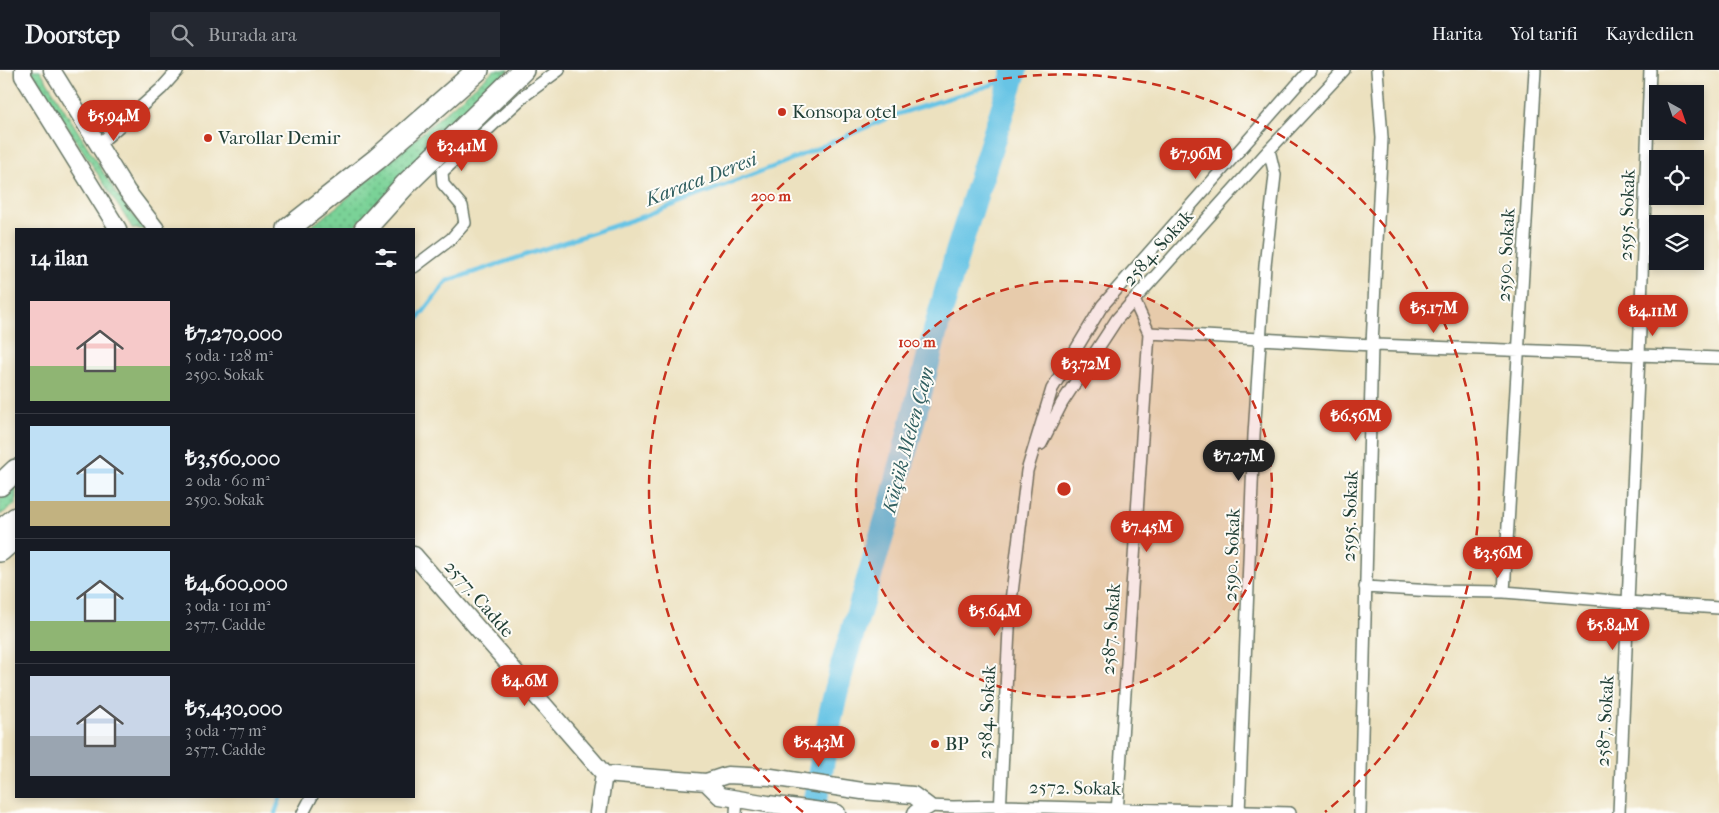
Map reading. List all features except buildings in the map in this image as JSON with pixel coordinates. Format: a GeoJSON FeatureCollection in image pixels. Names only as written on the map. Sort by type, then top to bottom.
{"type":"FeatureCollection","features":[{"type":"Feature","properties":{"kind":"highway"},"geometry":{"type":"LineString","coordinates":[[289,228],[377,160],[478,70]]}},
{"type":"Feature","properties":{"kind":"highway"},"geometry":{"type":"LineString","coordinates":[[366,228],[406,185],[523,70]]}},
{"type":"Feature","properties":{"kind":"highway"},"geometry":{"type":"LineString","coordinates":[[0,485],[15,471]]}},
{"type":"Feature","properties":{"kind":"highway"},"geometry":{"type":"LineString","coordinates":[[0,530],[15,519]]}},
{"type":"Feature","properties":{"kind":"highway"},"geometry":{"type":"LineString","coordinates":[[0,552],[15,538]]}},
{"type":"Feature","properties":{"kind":"street"},"geometry":{"type":"LineString","coordinates":[[23,70],[23,76],[117,228]]}},
{"type":"Feature","properties":{"kind":"street"},"geometry":{"type":"LineString","coordinates":[[52,70],[127,191],[155,228]]}},
{"type":"Feature","properties":{"kind":"street"},"geometry":{"type":"LineString","coordinates":[[98,145],[161,89],[178,70]]}},
{"type":"Feature","properties":{"kind":"street"},"geometry":{"type":"LineString","coordinates":[[415,266],[451,239],[465,224],[462,206],[443,184],[442,172],[525,95],[560,70]]}},
{"type":"Feature","properties":{"kind":"street","name":"2584. Sokak"},"geometry":{"type":"LineString","coordinates":[[1000,809],[1010,609],[1028,471],[1052,389],[1102,306],[1310,70]]}},
{"type":"Feature","properties":{"kind":"street","name":"2584. Sokak"},"geometry":{"type":"LineString","coordinates":[[1028,471],[1062,403],[1117,319],[1269,150],[1344,70]]}},
{"type":"Feature","properties":{"kind":"street","name":"2595. Sokak"},"geometry":{"type":"LineString","coordinates":[[1360,813],[1372,345],[1382,138],[1378,70]]}},
{"type":"Feature","properties":{"kind":"street","name":"2590. Sokak"},"geometry":{"type":"LineString","coordinates":[[1504,592],[1535,70]]}},
{"type":"Feature","properties":{"kind":"street","name":"2595. Sokak"},"geometry":{"type":"LineString","coordinates":[[1628,602],[1650,70]]}},
{"type":"Feature","properties":{"kind":"street","name":"2590. Sokak"},"geometry":{"type":"LineString","coordinates":[[1239,812],[1254,435],[1265,266],[1275,175],[1269,150]]}},
{"type":"Feature","properties":{"kind":"street","name":"2587. Sokak"},"geometry":{"type":"LineString","coordinates":[[1117,811],[1149,333],[1134,300]]}},
{"type":"Feature","properties":{"kind":"street"},"geometry":{"type":"LineString","coordinates":[[1149,333],[1372,345],[1719,358]]}},
{"type":"Feature","properties":{"kind":"street","name":"2577. Cadde"},"geometry":{"type":"LineString","coordinates":[[415,556],[604,774]]}},
{"type":"Feature","properties":{"kind":"street"},"geometry":{"type":"LineString","coordinates":[[1365,587],[1434,592],[1504,592],[1719,608]]}},
{"type":"Feature","properties":{"kind":"street","name":"2587. Sokak"},"geometry":{"type":"LineString","coordinates":[[1618,813],[1628,602]]}},
{"type":"Feature","properties":{"kind":"street"},"geometry":{"type":"LineString","coordinates":[[598,813],[604,774],[706,782],[720,796],[736,806],[768,804],[838,813]]}},
{"type":"Feature","properties":{"kind":"street","name":"2572. Sokak"},"geometry":{"type":"LineString","coordinates":[[706,782],[726,774],[772,777],[913,795],[922,809],[953,807],[1290,813]]}},
{"type":"Feature","properties":{"kind":"street"},"geometry":{"type":"LineString","coordinates":[[303,813],[311,798]]}},
{"type":"Feature","properties":{"kind":"green space"},"geometry":{"type":"Polygon","coordinates":[[[31,70],[40,70],[116,193],[143,228],[132,228],[31,70]]]}},
{"type":"Feature","properties":{"kind":"green space"},"geometry":{"type":"Polygon","coordinates":[[[494,70],[509,70],[353,228],[309,228],[344,201],[494,70]]]}},
{"type":"Feature","properties":{"kind":"green space"},"geometry":{"type":"Polygon","coordinates":[[[15,486],[15,505],[0,515],[0,499],[15,486]]]}},
{"type":"Feature","properties":{"kind":"waterway","name":"Küçük Melen Çayı"},"geometry":{"type":"LineString","coordinates":[[813,813],[831,713],[843,664],[893,498],[938,321],[958,251],[1015,70]]}},
{"type":"Feature","properties":{"kind":"waterway","name":"Karaca Deresi"},"geometry":{"type":"LineString","coordinates":[[415,323],[447,281],[644,216],[783,163],[895,115],[1013,78]]}},
{"type":"Feature","properties":{"kind":"waterway","name":"Karaca Deresi"},"geometry":{"type":"LineString","coordinates":[[275,813],[280,798]]}},
{"type":"Feature","properties":{"kind":"place","name":"Konsopa otel"},"geometry":{"type":"Point","coordinates":[782,112]}},
{"type":"Feature","properties":{"kind":"place","name":"Varollar Demir"},"geometry":{"type":"Point","coordinates":[208,138]}},
{"type":"Feature","properties":{"kind":"place","name":"BP"},"geometry":{"type":"Point","coordinates":[935,744]}}]}
